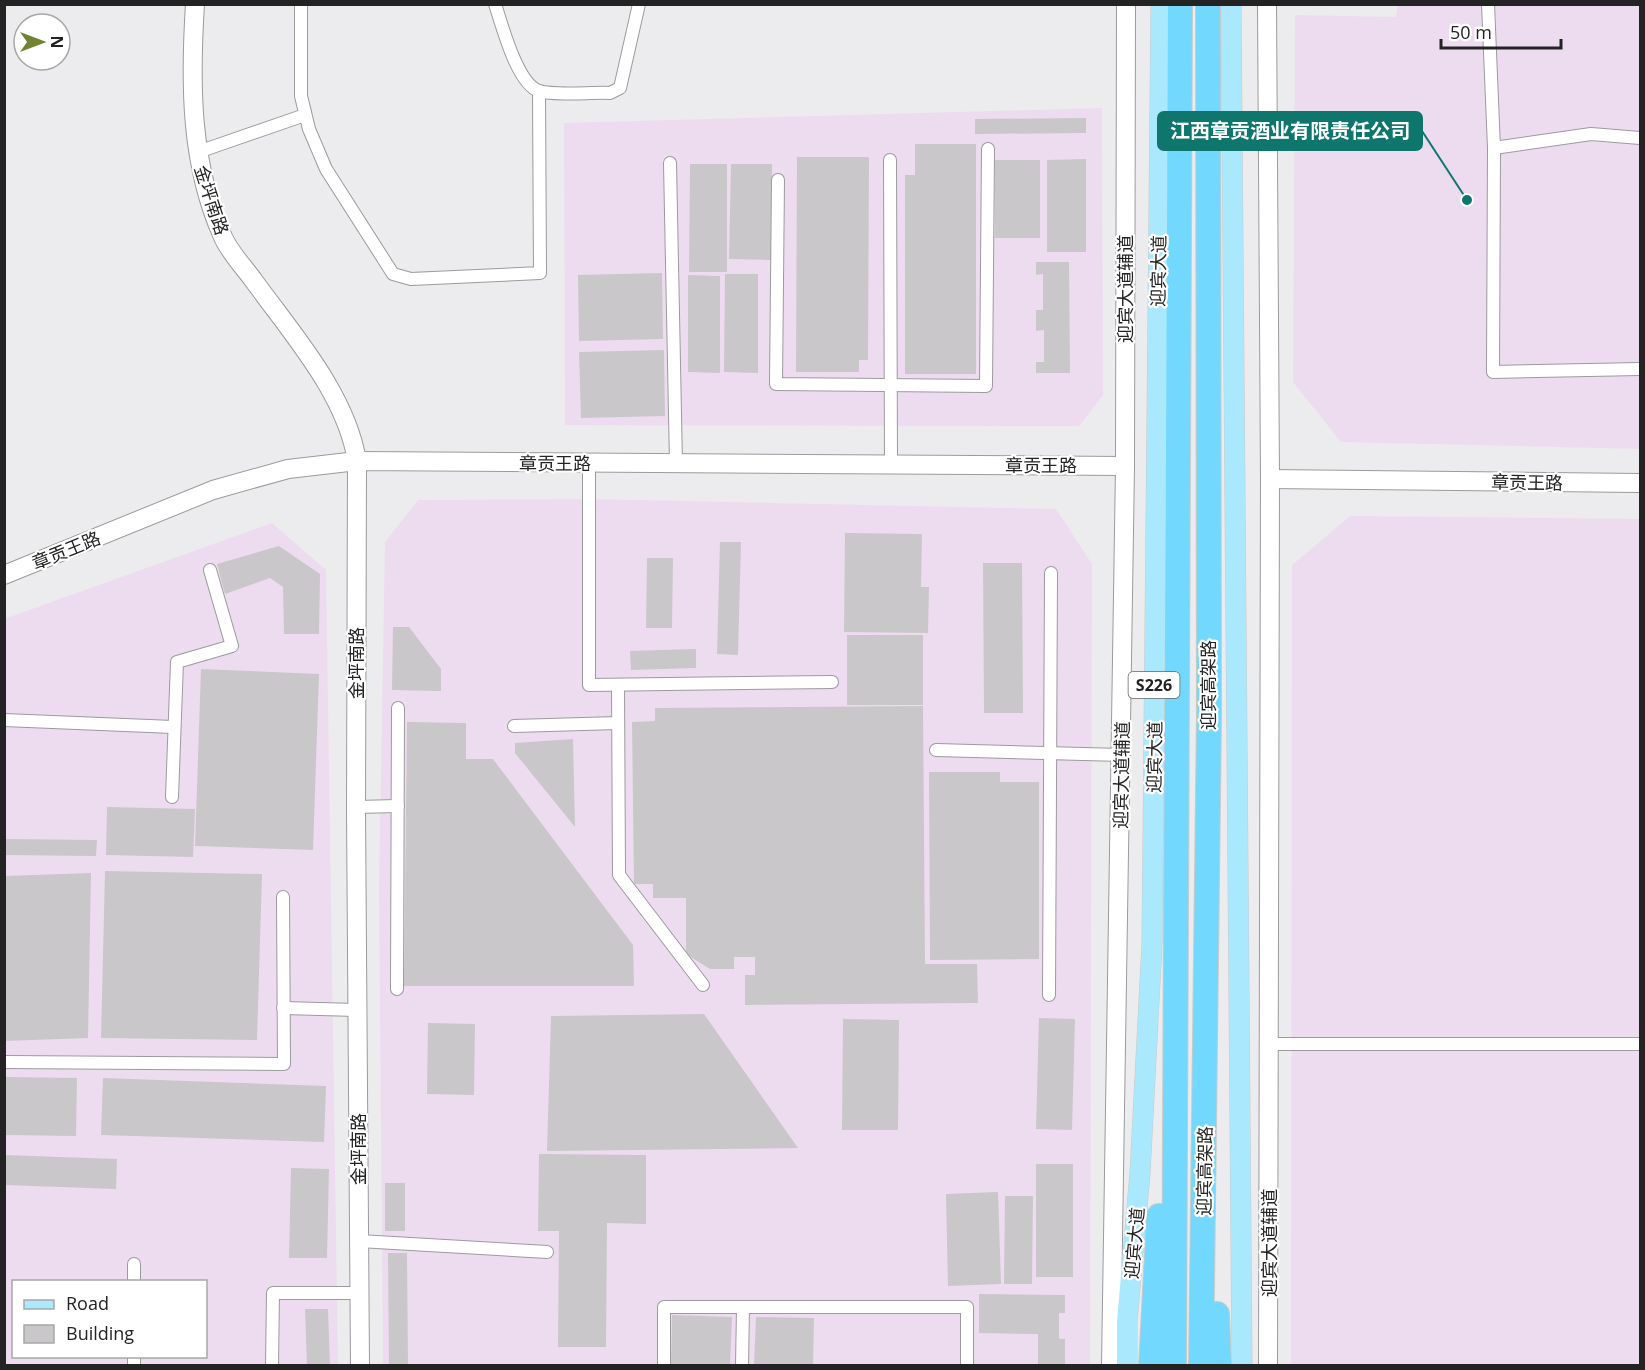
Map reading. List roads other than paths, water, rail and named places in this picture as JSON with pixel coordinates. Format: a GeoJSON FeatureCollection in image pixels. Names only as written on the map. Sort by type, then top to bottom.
{"type":"FeatureCollection","features":[{"type":"Feature","properties":{"kind":"highway","name":"迎宾高架路"},"geometry":{"type":"LineString","coordinates":[[1174,1365],[1180,4]]}},
{"type":"Feature","properties":{"kind":"highway","name":"迎宾高架路"},"geometry":{"type":"LineString","coordinates":[[1201,1365],[1207,951],[1208,4]]}},
{"type":"Feature","properties":{"kind":"highway"},"geometry":{"type":"LineString","coordinates":[[1207,951],[1215,1142],[1219,1365]]}},
{"type":"Feature","properties":{"kind":"highway"},"geometry":{"type":"LineString","coordinates":[[1151,1365],[1175,953]]}},
{"type":"Feature","properties":{"kind":"main road","name":"迎宾大道"},"geometry":{"type":"LineString","coordinates":[[1127,1365],[1127,1322],[1140,1173],[1152,944],[1161,4]]}},
{"type":"Feature","properties":{"kind":"main road"},"geometry":{"type":"LineString","coordinates":[[1231,4],[1242,1365]]}},
{"type":"Feature","properties":{"kind":"street","name":"金坪南路"},"geometry":{"type":"LineString","coordinates":[[195,4],[194,94],[200,173],[223,239],[333,393],[354,442],[357,461],[356,807],[360,1365]]}},
{"type":"Feature","properties":{"kind":"street"},"geometry":{"type":"LineString","coordinates":[[300,4],[301,96],[309,129],[326,170],[393,274],[411,279],[540,273],[539,91]]}},
{"type":"Feature","properties":{"kind":"street"},"geometry":{"type":"LineString","coordinates":[[495,4],[516,63],[528,85],[539,91],[610,93],[620,88],[639,4]]}},
{"type":"Feature","properties":{"kind":"street","name":"迎宾大道辅道"},"geometry":{"type":"LineString","coordinates":[[1111,1365],[1122,755],[1126,4]]}},
{"type":"Feature","properties":{"kind":"street","name":"迎宾大道辅道"},"geometry":{"type":"LineString","coordinates":[[1267,4],[1270,479],[1268,1365]]}},
{"type":"Feature","properties":{"kind":"street"},"geometry":{"type":"LineString","coordinates":[[1488,4],[1494,148],[1493,372],[1641,369]]}},
{"type":"Feature","properties":{"kind":"street"},"geometry":{"type":"LineString","coordinates":[[198,152],[305,115]]}},
{"type":"Feature","properties":{"kind":"street"},"geometry":{"type":"LineString","coordinates":[[1494,148],[1591,134],[1641,138]]}},
{"type":"Feature","properties":{"kind":"street"},"geometry":{"type":"LineString","coordinates":[[778,180],[776,384],[986,386],[988,149]]}},
{"type":"Feature","properties":{"kind":"street"},"geometry":{"type":"LineString","coordinates":[[890,160],[891,465]]}},
{"type":"Feature","properties":{"kind":"street"},"geometry":{"type":"LineString","coordinates":[[670,163],[676,464]]}},
{"type":"Feature","properties":{"kind":"street","name":"章贡王路"},"geometry":{"type":"LineString","coordinates":[[4,574],[213,490],[288,469],[357,461],[1125,466]]}},
{"type":"Feature","properties":{"kind":"street"},"geometry":{"type":"LineString","coordinates":[[589,463],[589,685],[832,682]]}},
{"type":"Feature","properties":{"kind":"street","name":"章贡王路"},"geometry":{"type":"LineString","coordinates":[[1270,479],[1641,483]]}},
{"type":"Feature","properties":{"kind":"street"},"geometry":{"type":"LineString","coordinates":[[172,797],[177,662],[232,646],[210,570]]}},
{"type":"Feature","properties":{"kind":"street"},"geometry":{"type":"LineString","coordinates":[[1050,995],[1051,573]]}},
{"type":"Feature","properties":{"kind":"street"},"geometry":{"type":"LineString","coordinates":[[618,685],[619,875],[703,985]]}},
{"type":"Feature","properties":{"kind":"street"},"geometry":{"type":"LineString","coordinates":[[397,989],[398,708]]}},
{"type":"Feature","properties":{"kind":"street"},"geometry":{"type":"LineString","coordinates":[[4,720],[173,727]]}},
{"type":"Feature","properties":{"kind":"street"},"geometry":{"type":"LineString","coordinates":[[514,726],[618,723]]}},
{"type":"Feature","properties":{"kind":"street"},"geometry":{"type":"LineString","coordinates":[[936,750],[1122,755]]}},
{"type":"Feature","properties":{"kind":"street"},"geometry":{"type":"LineString","coordinates":[[356,807],[398,806]]}},
{"type":"Feature","properties":{"kind":"street"},"geometry":{"type":"LineString","coordinates":[[4,1062],[284,1064],[283,897]]}},
{"type":"Feature","properties":{"kind":"street"},"geometry":{"type":"LineString","coordinates":[[283,1008],[357,1010]]}},
{"type":"Feature","properties":{"kind":"street"},"geometry":{"type":"LineString","coordinates":[[1270,1044],[1641,1044]]}},
{"type":"Feature","properties":{"kind":"street"},"geometry":{"type":"LineString","coordinates":[[359,1241],[548,1252]]}},
{"type":"Feature","properties":{"kind":"street"},"geometry":{"type":"LineString","coordinates":[[134,1264],[134,1280]]}},
{"type":"Feature","properties":{"kind":"street"},"geometry":{"type":"LineString","coordinates":[[272,1365],[273,1293],[360,1293]]}},
{"type":"Feature","properties":{"kind":"street"},"geometry":{"type":"LineString","coordinates":[[664,1365],[664,1307],[743,1307],[967,1307],[967,1365]]}},
{"type":"Feature","properties":{"kind":"street"},"geometry":{"type":"LineString","coordinates":[[742,1365],[743,1307]]}},
{"type":"Feature","properties":{"kind":"place","name":"江西章贡酒业有限责任公司"},"geometry":{"type":"Point","coordinates":[1467,200]}}]}
